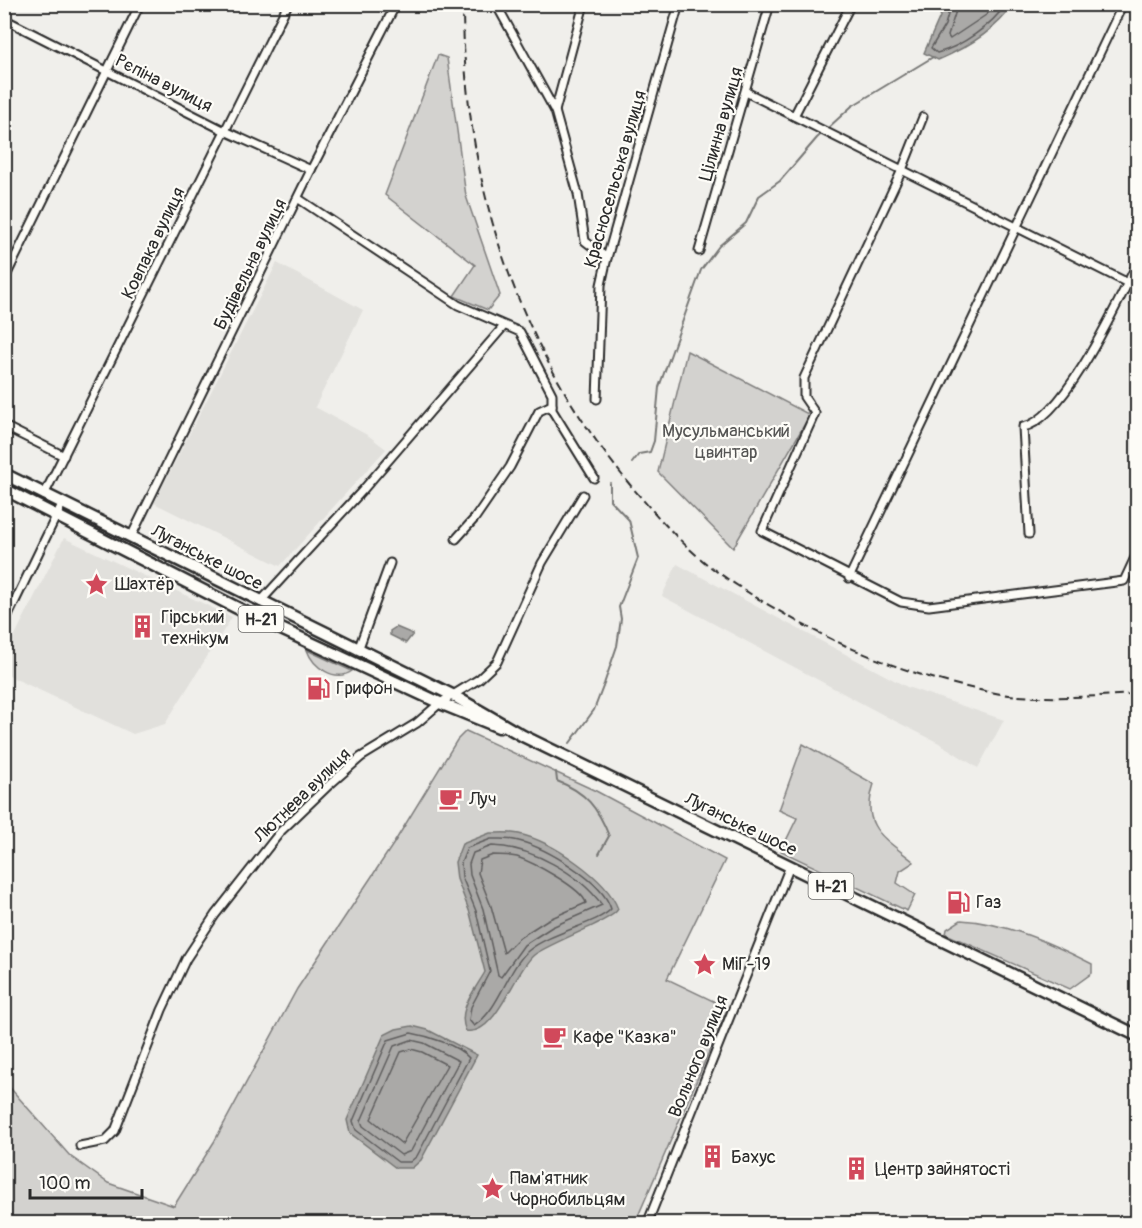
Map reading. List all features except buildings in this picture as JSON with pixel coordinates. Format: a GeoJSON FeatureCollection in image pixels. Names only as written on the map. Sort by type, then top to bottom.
{"type":"FeatureCollection","features":[{"type":"Feature","properties":{"kind":"main road","name":"Луганське шосе"},"geometry":{"type":"LineString","coordinates":[[4,474],[454,696],[523,736],[1137,1036]]}},
{"type":"Feature","properties":{"kind":"main road","name":"Луганське шосе"},"geometry":{"type":"LineString","coordinates":[[4,489],[251,615],[440,703],[523,736]]}},
{"type":"Feature","properties":{"kind":"street"},"geometry":{"type":"LineString","coordinates":[[4,280],[140,4]]}},
{"type":"Feature","properties":{"kind":"street","name":"Ковпака вулиця"},"geometry":{"type":"LineString","coordinates":[[44,495],[288,4]]}},
{"type":"Feature","properties":{"kind":"street","name":"Будівельна вулиця"},"geometry":{"type":"LineString","coordinates":[[131,537],[299,199],[311,170],[396,4]]}},
{"type":"Feature","properties":{"kind":"street"},"geometry":{"type":"LineString","coordinates":[[496,4],[555,111],[578,194],[585,241],[606,258]]}},
{"type":"Feature","properties":{"kind":"street"},"geometry":{"type":"LineString","coordinates":[[555,111],[584,4]]}},
{"type":"Feature","properties":{"kind":"street","name":"Красносельська вулиця"},"geometry":{"type":"LineString","coordinates":[[597,399],[601,285],[606,258],[633,174],[679,4]]}},
{"type":"Feature","properties":{"kind":"street","name":"Цілинна вулиця"},"geometry":{"type":"LineString","coordinates":[[699,251],[770,4]]}},
{"type":"Feature","properties":{"kind":"street"},"geometry":{"type":"LineString","coordinates":[[794,117],[851,4]]}},
{"type":"Feature","properties":{"kind":"street"},"geometry":{"type":"LineString","coordinates":[[849,578],[1123,4]]}},
{"type":"Feature","properties":{"kind":"street","name":"Рєпіна вулиця"},"geometry":{"type":"LineString","coordinates":[[4,19],[225,131],[311,170]]}},
{"type":"Feature","properties":{"kind":"street"},"geometry":{"type":"LineString","coordinates":[[746,92],[1137,288]]}},
{"type":"Feature","properties":{"kind":"street"},"geometry":{"type":"LineString","coordinates":[[923,117],[902,170],[804,378],[804,397],[815,413],[762,531],[849,578],[901,602],[929,606],[1124,581],[1137,551]]}},
{"type":"Feature","properties":{"kind":"street"},"geometry":{"type":"LineString","coordinates":[[299,199],[458,305],[520,332],[552,394],[552,410],[594,478]]}},
{"type":"Feature","properties":{"kind":"street"},"geometry":{"type":"LineString","coordinates":[[1029,534],[1023,427],[1034,425],[1068,390],[1137,262]]}},
{"type":"Feature","properties":{"kind":"street"},"geometry":{"type":"LineString","coordinates":[[260,602],[362,491],[504,326]]}},
{"type":"Feature","properties":{"kind":"street"},"geometry":{"type":"LineString","coordinates":[[456,539],[475,518],[510,467],[539,411],[552,405]]}},
{"type":"Feature","properties":{"kind":"street"},"geometry":{"type":"LineString","coordinates":[[4,426],[63,456]]}},
{"type":"Feature","properties":{"kind":"street","name":"Лютнева вулиця"},"geometry":{"type":"LineString","coordinates":[[80,1146],[105,1141],[116,1131],[162,1010],[186,959],[215,915],[281,831],[362,757],[417,723],[440,703],[479,679],[497,662],[542,563],[583,495]]}},
{"type":"Feature","properties":{"kind":"street"},"geometry":{"type":"LineString","coordinates":[[4,624],[62,504]]}},
{"type":"Feature","properties":{"kind":"street"},"geometry":{"type":"LineString","coordinates":[[358,650],[390,563]]}},
{"type":"Feature","properties":{"kind":"street","name":"Вольного вулиця"},"geometry":{"type":"LineString","coordinates":[[647,1224],[790,866]]}},
{"type":"Feature","properties":{"kind":"shaded area"},"geometry":{"type":"Polygon","coordinates":[[[277,263],[363,310],[315,407],[369,436],[386,449],[280,566],[154,503],[277,263]]]}},
{"type":"Feature","properties":{"kind":"shaded area"},"geometry":{"type":"Polygon","coordinates":[[[64,538],[232,617],[165,724],[133,734],[5,674],[5,655],[64,538]]]}},
{"type":"Feature","properties":{"kind":"shaded area"},"geometry":{"type":"Polygon","coordinates":[[[677,564],[907,687],[1004,720],[978,768],[939,743],[662,596],[677,564]]]}},
{"type":"Feature","properties":{"kind":"green space"},"geometry":{"type":"Polygon","coordinates":[[[438,55],[447,58],[466,196],[500,295],[488,310],[454,296],[475,265],[385,195],[438,55]]]}},
{"type":"Feature","properties":{"kind":"green space","name":"Мусульманський цвинтар"},"geometry":{"type":"Polygon","coordinates":[[[687,351],[810,415],[733,548],[658,472],[687,351]]]}},
{"type":"Feature","properties":{"kind":"green space"},"geometry":{"type":"Polygon","coordinates":[[[307,650],[352,671],[339,675],[325,671],[314,662],[307,650]]]}},
{"type":"Feature","properties":{"kind":"green space"},"geometry":{"type":"Polygon","coordinates":[[[466,731],[596,791],[725,860],[667,979],[728,1008],[635,1223],[5,1223],[4,1081],[70,1156],[108,1183],[174,1206],[214,1142],[297,989],[394,843],[457,740],[466,731]]]}},
{"type":"Feature","properties":{"kind":"green space"},"geometry":{"type":"Polygon","coordinates":[[[803,744],[874,784],[870,799],[872,821],[884,838],[914,862],[900,871],[897,883],[915,895],[907,911],[781,851],[797,818],[779,810],[803,744]]]}},
{"type":"Feature","properties":{"kind":"green space"},"geometry":{"type":"Polygon","coordinates":[[[961,920],[995,925],[1045,942],[1092,964],[1092,973],[1070,989],[946,934],[947,929],[961,920]]]}},
{"type":"Feature","properties":{"kind":"water"},"geometry":{"type":"Polygon","coordinates":[[[945,4],[1013,5],[980,37],[938,60],[924,53],[945,4]]]}},
{"type":"Feature","properties":{"kind":"water"},"geometry":{"type":"Polygon","coordinates":[[[396,627],[413,634],[406,643],[390,635],[390,631],[396,627]]]}},
{"type":"Feature","properties":{"kind":"water"},"geometry":{"type":"Polygon","coordinates":[[[490,833],[519,834],[546,844],[590,873],[612,897],[618,909],[605,919],[534,955],[519,974],[495,1014],[477,1030],[466,1031],[463,1016],[465,1008],[485,972],[470,913],[457,879],[455,862],[462,844],[490,833]]]}},
{"type":"Feature","properties":{"kind":"water"},"geometry":{"type":"Polygon","coordinates":[[[412,1026],[428,1030],[477,1055],[421,1160],[412,1168],[396,1168],[350,1133],[347,1120],[384,1035],[396,1029],[412,1026]]]}},
{"type":"Feature","properties":{"kind":"waterway"},"geometry":{"type":"LineString","coordinates":[[632,463],[639,454],[650,452],[654,441],[659,387],[701,270],[719,246],[746,223],[759,196],[780,181],[817,138],[852,106],[933,57]]}},
{"type":"Feature","properties":{"kind":"waterway"},"geometry":{"type":"LineString","coordinates":[[570,743],[594,710],[604,684],[617,646],[621,619],[619,607],[638,558],[629,520],[610,500],[610,483]]}},
{"type":"Feature","properties":{"kind":"waterway"},"geometry":{"type":"LineString","coordinates":[[556,772],[557,781],[576,790],[590,802],[600,817],[609,836],[599,854]]}},
{"type":"Feature","properties":{"kind":"railway"},"geometry":{"type":"LineString","coordinates":[[463,4],[466,70],[473,135],[486,199],[504,260],[528,320],[557,378],[591,433],[631,486],[669,529],[712,568],[755,597],[848,647],[898,667],[948,683],[1016,696],[1069,697],[1138,694]]}},
{"type":"Feature","properties":{"kind":"place","name":"Шахтёр"},"geometry":{"type":"Point","coordinates":[97,584]}},
{"type":"Feature","properties":{"kind":"place","name":"Гірський технікум"},"geometry":{"type":"Point","coordinates":[143,627]}},
{"type":"Feature","properties":{"kind":"place","name":"Грифон"},"geometry":{"type":"Point","coordinates":[318,688]}},
{"type":"Feature","properties":{"kind":"place","name":"Луч"},"geometry":{"type":"Point","coordinates":[451,799]}},
{"type":"Feature","properties":{"kind":"place","name":"Газ"},"geometry":{"type":"Point","coordinates":[958,902]}},
{"type":"Feature","properties":{"kind":"place","name":"МіГ-19"},"geometry":{"type":"Point","coordinates":[704,964]}},
{"type":"Feature","properties":{"kind":"place","name":"Кафе \"Казка\""},"geometry":{"type":"Point","coordinates":[555,1037]}},
{"type":"Feature","properties":{"kind":"place","name":"Бахус"},"geometry":{"type":"Point","coordinates":[713,1157]}},
{"type":"Feature","properties":{"kind":"place","name":"Центр зайнятості"},"geometry":{"type":"Point","coordinates":[857,1169]}},
{"type":"Feature","properties":{"kind":"place","name":"Пам'ятник Чорнобильцям"},"geometry":{"type":"Point","coordinates":[492,1188]}}]}
